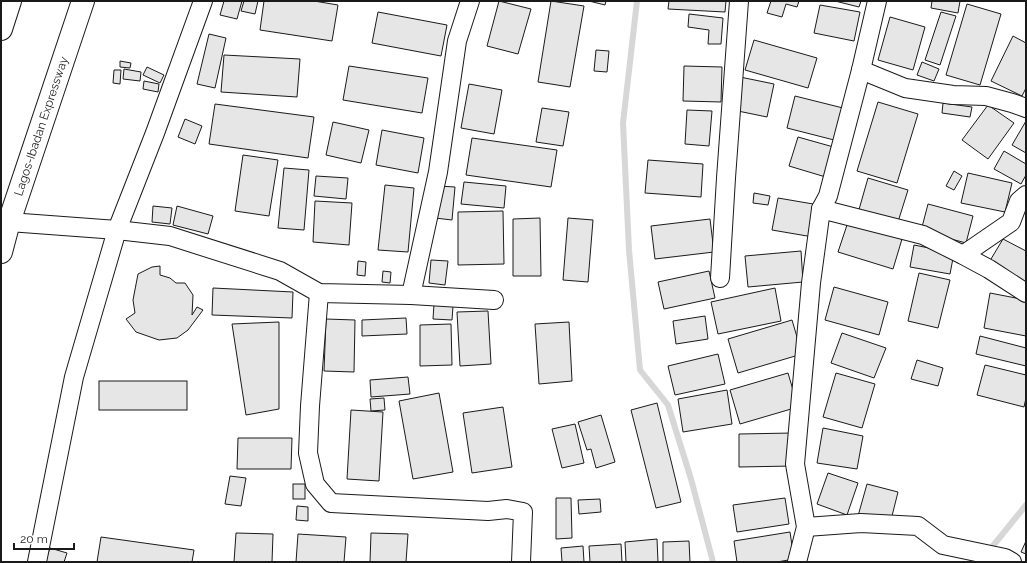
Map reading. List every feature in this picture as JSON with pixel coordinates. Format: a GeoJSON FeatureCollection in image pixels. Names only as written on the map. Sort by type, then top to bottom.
{"type":"FeatureCollection","features":[{"type":"Feature","properties":{"kind":"highway"},"geometry":{"type":"LineString","coordinates":[[1,29],[10,1]]}},
{"type":"Feature","properties":{"kind":"highway","name":"Lagos-Ibadan Expressway"},"geometry":{"type":"LineString","coordinates":[[1,252],[9,222],[83,1]]}},
{"type":"Feature","properties":{"kind":"street"},"geometry":{"type":"LineString","coordinates":[[37,562],[74,378],[117,230],[203,1]]}},
{"type":"Feature","properties":{"kind":"street"},"geometry":{"type":"LineString","coordinates":[[411,294],[438,172],[457,41],[470,1]]}},
{"type":"Feature","properties":{"kind":"street"},"geometry":{"type":"LineString","coordinates":[[720,278],[739,1]]}},
{"type":"Feature","properties":{"kind":"street"},"geometry":{"type":"LineString","coordinates":[[797,562],[806,527],[794,464],[810,283],[821,209],[828,196],[861,70],[877,1]]}},
{"type":"Feature","properties":{"kind":"street"},"geometry":{"type":"LineString","coordinates":[[861,70],[905,88],[952,95],[986,96],[1026,108]]}},
{"type":"Feature","properties":{"kind":"street"},"geometry":{"type":"LineString","coordinates":[[963,255],[1011,222],[1019,201],[1026,195]]}},
{"type":"Feature","properties":{"kind":"street"},"geometry":{"type":"LineString","coordinates":[[821,209],[923,234],[989,269],[1026,293]]}},
{"type":"Feature","properties":{"kind":"street"},"geometry":{"type":"LineString","coordinates":[[9,222],[117,230],[170,236],[280,271],[319,293],[411,294],[494,300]]}},
{"type":"Feature","properties":{"kind":"street"},"geometry":{"type":"LineString","coordinates":[[319,293],[310,406],[308,453],[315,484],[330,503],[488,511],[507,509],[523,512],[520,562]]}},
{"type":"Feature","properties":{"kind":"street"},"geometry":{"type":"LineString","coordinates":[[806,527],[861,523],[918,526],[943,545],[1005,558],[1012,562]]}},
{"type":"Feature","properties":{"kind":"building"},"geometry":{"type":"Polygon","coordinates":[[[224,1],[242,1],[237,19],[220,15],[224,1]]]}},
{"type":"Feature","properties":{"kind":"building"},"geometry":{"type":"Polygon","coordinates":[[[244,1],[258,1],[255,14],[241,11],[244,1]]]}},
{"type":"Feature","properties":{"kind":"building"},"geometry":{"type":"Polygon","coordinates":[[[264,1],[314,1],[338,5],[332,41],[260,30],[264,1]]]}},
{"type":"Feature","properties":{"kind":"building"},"geometry":{"type":"Polygon","coordinates":[[[499,1],[531,9],[518,54],[487,46],[499,1]]]}},
{"type":"Feature","properties":{"kind":"building"},"geometry":{"type":"Polygon","coordinates":[[[551,1],[584,6],[570,87],[538,82],[551,1]]]}},
{"type":"Feature","properties":{"kind":"building"},"geometry":{"type":"Polygon","coordinates":[[[589,1],[606,1],[605,5],[589,1]]]}},
{"type":"Feature","properties":{"kind":"building"},"geometry":{"type":"Polygon","coordinates":[[[669,1],[726,1],[725,12],[668,9],[669,1]]]}},
{"type":"Feature","properties":{"kind":"building"},"geometry":{"type":"Polygon","coordinates":[[[771,1],[799,1],[797,7],[786,4],[782,17],[767,13],[771,1]]]}},
{"type":"Feature","properties":{"kind":"building"},"geometry":{"type":"Polygon","coordinates":[[[835,1],[861,1],[859,7],[835,1]]]}},
{"type":"Feature","properties":{"kind":"building"},"geometry":{"type":"Polygon","coordinates":[[[932,1],[960,1],[958,13],[931,8],[932,1]]]}},
{"type":"Feature","properties":{"kind":"building"},"geometry":{"type":"Polygon","coordinates":[[[967,4],[1001,14],[980,85],[946,75],[967,4]]]}},
{"type":"Feature","properties":{"kind":"building"},"geometry":{"type":"Polygon","coordinates":[[[820,5],[860,12],[854,41],[814,33],[820,5]]]}},
{"type":"Feature","properties":{"kind":"building"},"geometry":{"type":"Polygon","coordinates":[[[378,12],[447,25],[441,56],[372,43],[378,12]]]}},
{"type":"Feature","properties":{"kind":"building"},"geometry":{"type":"Polygon","coordinates":[[[941,12],[956,16],[940,65],[925,60],[941,12]]]}},
{"type":"Feature","properties":{"kind":"building"},"geometry":{"type":"Polygon","coordinates":[[[689,14],[723,18],[721,44],[708,44],[709,30],[688,27],[689,14]]]}},
{"type":"Feature","properties":{"kind":"building"},"geometry":{"type":"Polygon","coordinates":[[[890,17],[925,27],[913,70],[878,60],[890,17]]]}},
{"type":"Feature","properties":{"kind":"building"},"geometry":{"type":"Polygon","coordinates":[[[209,34],[226,38],[215,88],[197,84],[209,34]]]}},
{"type":"Feature","properties":{"kind":"building"},"geometry":{"type":"Polygon","coordinates":[[[1013,36],[1026,43],[1026,88],[1022,96],[991,81],[1013,36]]]}},
{"type":"Feature","properties":{"kind":"building"},"geometry":{"type":"Polygon","coordinates":[[[754,40],[817,58],[808,88],[745,70],[754,40]]]}},
{"type":"Feature","properties":{"kind":"building"},"geometry":{"type":"Polygon","coordinates":[[[596,50],[609,51],[607,72],[594,71],[596,50]]]}},
{"type":"Feature","properties":{"kind":"building"},"geometry":{"type":"Polygon","coordinates":[[[224,55],[300,59],[297,97],[221,92],[224,55]]]}},
{"type":"Feature","properties":{"kind":"building"},"geometry":{"type":"Polygon","coordinates":[[[120,61],[131,63],[130,68],[120,67],[120,61]]]}},
{"type":"Feature","properties":{"kind":"building"},"geometry":{"type":"Polygon","coordinates":[[[922,62],[939,69],[934,81],[917,75],[922,62]]]}},
{"type":"Feature","properties":{"kind":"building"},"geometry":{"type":"Polygon","coordinates":[[[349,66],[428,78],[422,113],[343,100],[349,66]]]}},
{"type":"Feature","properties":{"kind":"building"},"geometry":{"type":"Polygon","coordinates":[[[684,66],[722,67],[721,102],[683,101],[684,66]]]}},
{"type":"Feature","properties":{"kind":"building"},"geometry":{"type":"Polygon","coordinates":[[[147,67],[164,75],[160,83],[143,75],[147,67]]]}},
{"type":"Feature","properties":{"kind":"building"},"geometry":{"type":"Polygon","coordinates":[[[124,69],[141,72],[140,81],[123,79],[124,69]]]}},
{"type":"Feature","properties":{"kind":"building"},"geometry":{"type":"Polygon","coordinates":[[[114,70],[121,70],[120,84],[113,83],[114,70]]]}},
{"type":"Feature","properties":{"kind":"building"},"geometry":{"type":"Polygon","coordinates":[[[740,77],[774,84],[767,117],[733,110],[740,77]]]}},
{"type":"Feature","properties":{"kind":"building"},"geometry":{"type":"Polygon","coordinates":[[[144,81],[159,84],[158,92],[143,89],[144,81]]]}},
{"type":"Feature","properties":{"kind":"building"},"geometry":{"type":"Polygon","coordinates":[[[469,84],[502,90],[494,134],[461,128],[469,84]]]}},
{"type":"Feature","properties":{"kind":"building"},"geometry":{"type":"Polygon","coordinates":[[[795,96],[847,109],[838,141],[787,128],[795,96]]]}},
{"type":"Feature","properties":{"kind":"building"},"geometry":{"type":"Polygon","coordinates":[[[878,102],[918,114],[897,183],[857,171],[878,102]]]}},
{"type":"Feature","properties":{"kind":"building"},"geometry":{"type":"Polygon","coordinates":[[[943,103],[972,107],[970,117],[942,113],[943,103]]]}},
{"type":"Feature","properties":{"kind":"building"},"geometry":{"type":"Polygon","coordinates":[[[215,104],[314,117],[308,158],[209,144],[215,104]]]}},
{"type":"Feature","properties":{"kind":"building"},"geometry":{"type":"Polygon","coordinates":[[[988,105],[1014,123],[988,159],[962,140],[988,105]]]}},
{"type":"Feature","properties":{"kind":"building"},"geometry":{"type":"Polygon","coordinates":[[[542,108],[569,112],[563,146],[536,142],[542,108]]]}},
{"type":"Feature","properties":{"kind":"building"},"geometry":{"type":"Polygon","coordinates":[[[687,110],[712,111],[709,146],[685,144],[687,110]]]}},
{"type":"Feature","properties":{"kind":"building"},"geometry":{"type":"Polygon","coordinates":[[[185,119],[202,126],[195,144],[178,137],[185,119]]]}},
{"type":"Feature","properties":{"kind":"building"},"geometry":{"type":"Polygon","coordinates":[[[1026,121],[1026,153],[1012,145],[1026,121]]]}},
{"type":"Feature","properties":{"kind":"building"},"geometry":{"type":"Polygon","coordinates":[[[333,122],[369,130],[361,163],[326,155],[333,122]]]}},
{"type":"Feature","properties":{"kind":"building"},"geometry":{"type":"Polygon","coordinates":[[[382,130],[424,138],[418,173],[376,165],[382,130]]]}},
{"type":"Feature","properties":{"kind":"building"},"geometry":{"type":"Polygon","coordinates":[[[798,137],[837,148],[829,178],[789,166],[798,137]]]}},
{"type":"Feature","properties":{"kind":"building"},"geometry":{"type":"Polygon","coordinates":[[[472,138],[557,150],[551,187],[466,175],[472,138]]]}},
{"type":"Feature","properties":{"kind":"building"},"geometry":{"type":"Polygon","coordinates":[[[1004,151],[1026,164],[1026,175],[1021,184],[994,169],[1004,151]]]}},
{"type":"Feature","properties":{"kind":"building"},"geometry":{"type":"Polygon","coordinates":[[[243,155],[278,160],[269,216],[235,211],[243,155]]]}},
{"type":"Feature","properties":{"kind":"building"},"geometry":{"type":"Polygon","coordinates":[[[648,160],[703,164],[701,197],[645,193],[648,160]]]}},
{"type":"Feature","properties":{"kind":"building"},"geometry":{"type":"Polygon","coordinates":[[[284,168],[309,170],[304,230],[278,228],[284,168]]]}},
{"type":"Feature","properties":{"kind":"building"},"geometry":{"type":"Polygon","coordinates":[[[954,171],[962,176],[954,190],[946,186],[954,171]]]}},
{"type":"Feature","properties":{"kind":"building"},"geometry":{"type":"Polygon","coordinates":[[[968,173],[1012,183],[1005,212],[961,203],[968,173]]]}},
{"type":"Feature","properties":{"kind":"building"},"geometry":{"type":"Polygon","coordinates":[[[316,176],[348,178],[346,199],[314,196],[316,176]]]}},
{"type":"Feature","properties":{"kind":"building"},"geometry":{"type":"Polygon","coordinates":[[[868,178],[908,190],[897,225],[858,213],[868,178]]]}},
{"type":"Feature","properties":{"kind":"building"},"geometry":{"type":"Polygon","coordinates":[[[464,182],[506,186],[504,208],[461,204],[464,182]]]}},
{"type":"Feature","properties":{"kind":"building"},"geometry":{"type":"Polygon","coordinates":[[[385,185],[414,188],[408,252],[378,250],[385,185]]]}},
{"type":"Feature","properties":{"kind":"building"},"geometry":{"type":"Polygon","coordinates":[[[439,186],[455,187],[452,220],[435,218],[439,186]]]}},
{"type":"Feature","properties":{"kind":"building"},"geometry":{"type":"Polygon","coordinates":[[[754,193],[770,196],[768,205],[753,203],[754,193]]]}},
{"type":"Feature","properties":{"kind":"building"},"geometry":{"type":"Polygon","coordinates":[[[778,198],[819,205],[813,237],[772,230],[778,198]]]}},
{"type":"Feature","properties":{"kind":"building"},"geometry":{"type":"Polygon","coordinates":[[[315,201],[352,203],[349,245],[313,242],[315,201]]]}},
{"type":"Feature","properties":{"kind":"building"},"geometry":{"type":"Polygon","coordinates":[[[928,204],[973,216],[966,243],[921,231],[928,204]]]}},
{"type":"Feature","properties":{"kind":"building"},"geometry":{"type":"Polygon","coordinates":[[[153,206],[172,208],[170,224],[152,222],[153,206]]]}},
{"type":"Feature","properties":{"kind":"building"},"geometry":{"type":"Polygon","coordinates":[[[177,206],[213,216],[208,234],[173,225],[177,206]]]}},
{"type":"Feature","properties":{"kind":"building"},"geometry":{"type":"Polygon","coordinates":[[[503,211],[504,264],[458,265],[458,212],[503,211]]]}},
{"type":"Feature","properties":{"kind":"building"},"geometry":{"type":"Polygon","coordinates":[[[540,218],[541,276],[513,276],[513,219],[540,218]]]}},
{"type":"Feature","properties":{"kind":"building"},"geometry":{"type":"Polygon","coordinates":[[[568,218],[593,220],[588,282],[563,280],[568,218]]]}},
{"type":"Feature","properties":{"kind":"building"},"geometry":{"type":"Polygon","coordinates":[[[710,219],[714,252],[655,259],[651,226],[710,219]]]}},
{"type":"Feature","properties":{"kind":"building"},"geometry":{"type":"Polygon","coordinates":[[[848,222],[902,239],[893,269],[838,252],[848,222]]]}},
{"type":"Feature","properties":{"kind":"building"},"geometry":{"type":"Polygon","coordinates":[[[1003,239],[1026,251],[1026,286],[988,264],[1003,239]]]}},
{"type":"Feature","properties":{"kind":"building"},"geometry":{"type":"Polygon","coordinates":[[[914,245],[954,253],[950,274],[910,267],[914,245]]]}},
{"type":"Feature","properties":{"kind":"building"},"geometry":{"type":"Polygon","coordinates":[[[801,251],[803,282],[748,287],[745,256],[801,251]]]}},
{"type":"Feature","properties":{"kind":"building"},"geometry":{"type":"Polygon","coordinates":[[[431,260],[448,261],[445,285],[429,283],[431,260]]]}},
{"type":"Feature","properties":{"kind":"building"},"geometry":{"type":"Polygon","coordinates":[[[358,261],[366,262],[365,276],[357,275],[358,261]]]}},
{"type":"Feature","properties":{"kind":"building"},"geometry":{"type":"Polygon","coordinates":[[[160,266],[160,275],[170,278],[176,283],[185,283],[193,295],[192,315],[197,307],[203,310],[188,330],[177,338],[159,340],[136,332],[126,319],[135,313],[133,300],[138,274],[152,267],[160,266]]]}},
{"type":"Feature","properties":{"kind":"building"},"geometry":{"type":"Polygon","coordinates":[[[383,271],[391,272],[390,283],[382,282],[383,271]]]}},
{"type":"Feature","properties":{"kind":"building"},"geometry":{"type":"Polygon","coordinates":[[[709,271],[715,298],[664,309],[658,282],[709,271]]]}},
{"type":"Feature","properties":{"kind":"building"},"geometry":{"type":"Polygon","coordinates":[[[919,273],[950,280],[938,328],[908,321],[919,273]]]}},
{"type":"Feature","properties":{"kind":"building"},"geometry":{"type":"Polygon","coordinates":[[[834,287],[888,302],[879,335],[825,320],[834,287]]]}},
{"type":"Feature","properties":{"kind":"building"},"geometry":{"type":"Polygon","coordinates":[[[213,288],[293,292],[292,318],[212,315],[213,288]]]}},
{"type":"Feature","properties":{"kind":"building"},"geometry":{"type":"Polygon","coordinates":[[[775,288],[781,321],[718,334],[711,302],[775,288]]]}},
{"type":"Feature","properties":{"kind":"building"},"geometry":{"type":"Polygon","coordinates":[[[990,293],[1026,300],[1026,336],[984,328],[990,293]]]}},
{"type":"Feature","properties":{"kind":"building"},"geometry":{"type":"Polygon","coordinates":[[[434,304],[453,306],[452,320],[433,319],[434,304]]]}},
{"type":"Feature","properties":{"kind":"building"},"geometry":{"type":"Polygon","coordinates":[[[488,311],[491,364],[460,366],[457,312],[488,311]]]}},
{"type":"Feature","properties":{"kind":"building"},"geometry":{"type":"Polygon","coordinates":[[[705,316],[708,339],[676,344],[673,321],[705,316]]]}},
{"type":"Feature","properties":{"kind":"building"},"geometry":{"type":"Polygon","coordinates":[[[406,318],[407,334],[362,336],[362,320],[406,318]]]}},
{"type":"Feature","properties":{"kind":"building"},"geometry":{"type":"Polygon","coordinates":[[[326,319],[355,320],[354,372],[324,371],[326,319]]]}},
{"type":"Feature","properties":{"kind":"building"},"geometry":{"type":"Polygon","coordinates":[[[792,320],[802,354],[738,373],[728,339],[792,320]]]}},
{"type":"Feature","properties":{"kind":"building"},"geometry":{"type":"Polygon","coordinates":[[[279,322],[279,409],[246,415],[232,324],[279,322]]]}},
{"type":"Feature","properties":{"kind":"building"},"geometry":{"type":"Polygon","coordinates":[[[569,322],[572,381],[539,384],[535,324],[569,322]]]}},
{"type":"Feature","properties":{"kind":"building"},"geometry":{"type":"Polygon","coordinates":[[[451,324],[452,365],[420,366],[420,325],[451,324]]]}},
{"type":"Feature","properties":{"kind":"building"},"geometry":{"type":"Polygon","coordinates":[[[842,333],[886,348],[874,378],[831,363],[842,333]]]}},
{"type":"Feature","properties":{"kind":"building"},"geometry":{"type":"Polygon","coordinates":[[[980,336],[1026,348],[1026,366],[976,354],[980,336]]]}},
{"type":"Feature","properties":{"kind":"building"},"geometry":{"type":"Polygon","coordinates":[[[718,354],[725,384],[675,395],[668,366],[718,354]]]}},
{"type":"Feature","properties":{"kind":"building"},"geometry":{"type":"Polygon","coordinates":[[[917,360],[943,368],[938,386],[911,379],[917,360]]]}},
{"type":"Feature","properties":{"kind":"building"},"geometry":{"type":"Polygon","coordinates":[[[985,365],[1026,375],[1026,398],[1024,407],[977,395],[985,365]]]}},
{"type":"Feature","properties":{"kind":"building"},"geometry":{"type":"Polygon","coordinates":[[[788,373],[798,407],[740,424],[730,390],[788,373]]]}},
{"type":"Feature","properties":{"kind":"building"},"geometry":{"type":"Polygon","coordinates":[[[836,373],[875,384],[862,428],[823,417],[836,373]]]}},
{"type":"Feature","properties":{"kind":"building"},"geometry":{"type":"Polygon","coordinates":[[[408,377],[410,394],[371,397],[370,380],[408,377]]]}},
{"type":"Feature","properties":{"kind":"building"},"geometry":{"type":"Polygon","coordinates":[[[99,381],[187,381],[187,410],[99,410],[99,381]]]}},
{"type":"Feature","properties":{"kind":"building"},"geometry":{"type":"Polygon","coordinates":[[[727,390],[732,424],[683,432],[678,399],[727,390]]]}},
{"type":"Feature","properties":{"kind":"building"},"geometry":{"type":"Polygon","coordinates":[[[439,393],[453,472],[413,479],[399,401],[439,393]]]}},
{"type":"Feature","properties":{"kind":"building"},"geometry":{"type":"Polygon","coordinates":[[[384,398],[385,410],[371,411],[370,399],[384,398]]]}},
{"type":"Feature","properties":{"kind":"building"},"geometry":{"type":"Polygon","coordinates":[[[657,403],[681,502],[656,508],[631,410],[657,403]]]}},
{"type":"Feature","properties":{"kind":"building"},"geometry":{"type":"Polygon","coordinates":[[[503,407],[512,467],[472,473],[463,413],[503,407]]]}},
{"type":"Feature","properties":{"kind":"building"},"geometry":{"type":"Polygon","coordinates":[[[351,410],[383,412],[379,481],[347,479],[351,410]]]}},
{"type":"Feature","properties":{"kind":"building"},"geometry":{"type":"Polygon","coordinates":[[[601,415],[615,462],[596,468],[591,449],[587,450],[578,422],[601,415]]]}},
{"type":"Feature","properties":{"kind":"building"},"geometry":{"type":"Polygon","coordinates":[[[575,424],[584,463],[562,468],[552,429],[575,424]]]}},
{"type":"Feature","properties":{"kind":"building"},"geometry":{"type":"Polygon","coordinates":[[[823,428],[863,436],[857,469],[817,463],[823,428]]]}},
{"type":"Feature","properties":{"kind":"building"},"geometry":{"type":"Polygon","coordinates":[[[793,433],[793,466],[739,467],[739,434],[793,433]]]}},
{"type":"Feature","properties":{"kind":"building"},"geometry":{"type":"Polygon","coordinates":[[[238,438],[292,438],[291,469],[237,469],[238,438]]]}},
{"type":"Feature","properties":{"kind":"building"},"geometry":{"type":"Polygon","coordinates":[[[828,473],[858,483],[847,515],[817,504],[828,473]]]}},
{"type":"Feature","properties":{"kind":"building"},"geometry":{"type":"Polygon","coordinates":[[[230,476],[246,478],[241,506],[225,504],[230,476]]]}},
{"type":"Feature","properties":{"kind":"building"},"geometry":{"type":"Polygon","coordinates":[[[293,484],[305,484],[305,499],[293,499],[293,484]]]}},
{"type":"Feature","properties":{"kind":"building"},"geometry":{"type":"Polygon","coordinates":[[[867,484],[898,492],[890,524],[858,516],[867,484]]]}},
{"type":"Feature","properties":{"kind":"building"},"geometry":{"type":"Polygon","coordinates":[[[556,498],[571,498],[572,538],[556,539],[556,498]]]}},
{"type":"Feature","properties":{"kind":"building"},"geometry":{"type":"Polygon","coordinates":[[[785,498],[789,524],[737,532],[733,505],[785,498]]]}},
{"type":"Feature","properties":{"kind":"building"},"geometry":{"type":"Polygon","coordinates":[[[600,499],[601,512],[579,514],[578,500],[600,499]]]}},
{"type":"Feature","properties":{"kind":"building"},"geometry":{"type":"Polygon","coordinates":[[[297,506],[308,507],[308,521],[296,520],[297,506]]]}},
{"type":"Feature","properties":{"kind":"building"},"geometry":{"type":"Polygon","coordinates":[[[790,532],[794,559],[777,562],[737,562],[734,541],[790,532]]]}},
{"type":"Feature","properties":{"kind":"building"},"geometry":{"type":"Polygon","coordinates":[[[236,533],[273,534],[272,562],[234,562],[236,533]]]}},
{"type":"Feature","properties":{"kind":"building"},"geometry":{"type":"Polygon","coordinates":[[[371,533],[408,534],[406,562],[370,562],[371,533]]]}},
{"type":"Feature","properties":{"kind":"building"},"geometry":{"type":"Polygon","coordinates":[[[298,534],[346,537],[344,562],[296,562],[298,534]]]}},
{"type":"Feature","properties":{"kind":"building"},"geometry":{"type":"Polygon","coordinates":[[[101,537],[194,550],[192,562],[97,562],[101,537]]]}},
{"type":"Feature","properties":{"kind":"building"},"geometry":{"type":"Polygon","coordinates":[[[657,539],[658,562],[626,562],[625,542],[657,539]]]}},
{"type":"Feature","properties":{"kind":"building"},"geometry":{"type":"Polygon","coordinates":[[[689,541],[690,562],[663,562],[663,542],[689,541]]]}},
{"type":"Feature","properties":{"kind":"building"},"geometry":{"type":"Polygon","coordinates":[[[1026,541],[1026,554],[1021,552],[1026,541]]]}},
{"type":"Feature","properties":{"kind":"building"},"geometry":{"type":"Polygon","coordinates":[[[621,544],[622,562],[590,562],[589,546],[621,544]]]}},
{"type":"Feature","properties":{"kind":"building"},"geometry":{"type":"Polygon","coordinates":[[[583,546],[584,562],[562,562],[561,548],[583,546]]]}},
{"type":"Feature","properties":{"kind":"building"},"geometry":{"type":"Polygon","coordinates":[[[50,548],[67,553],[64,562],[45,562],[50,548]]]}},
{"type":"Feature","properties":{"kind":"waterway"},"geometry":{"type":"LineString","coordinates":[[637,1],[623,123],[629,250],[640,370],[668,405],[691,479],[713,562]]}},
{"type":"Feature","properties":{"kind":"waterway"},"geometry":{"type":"LineString","coordinates":[[988,552],[1026,505]]}}]}
